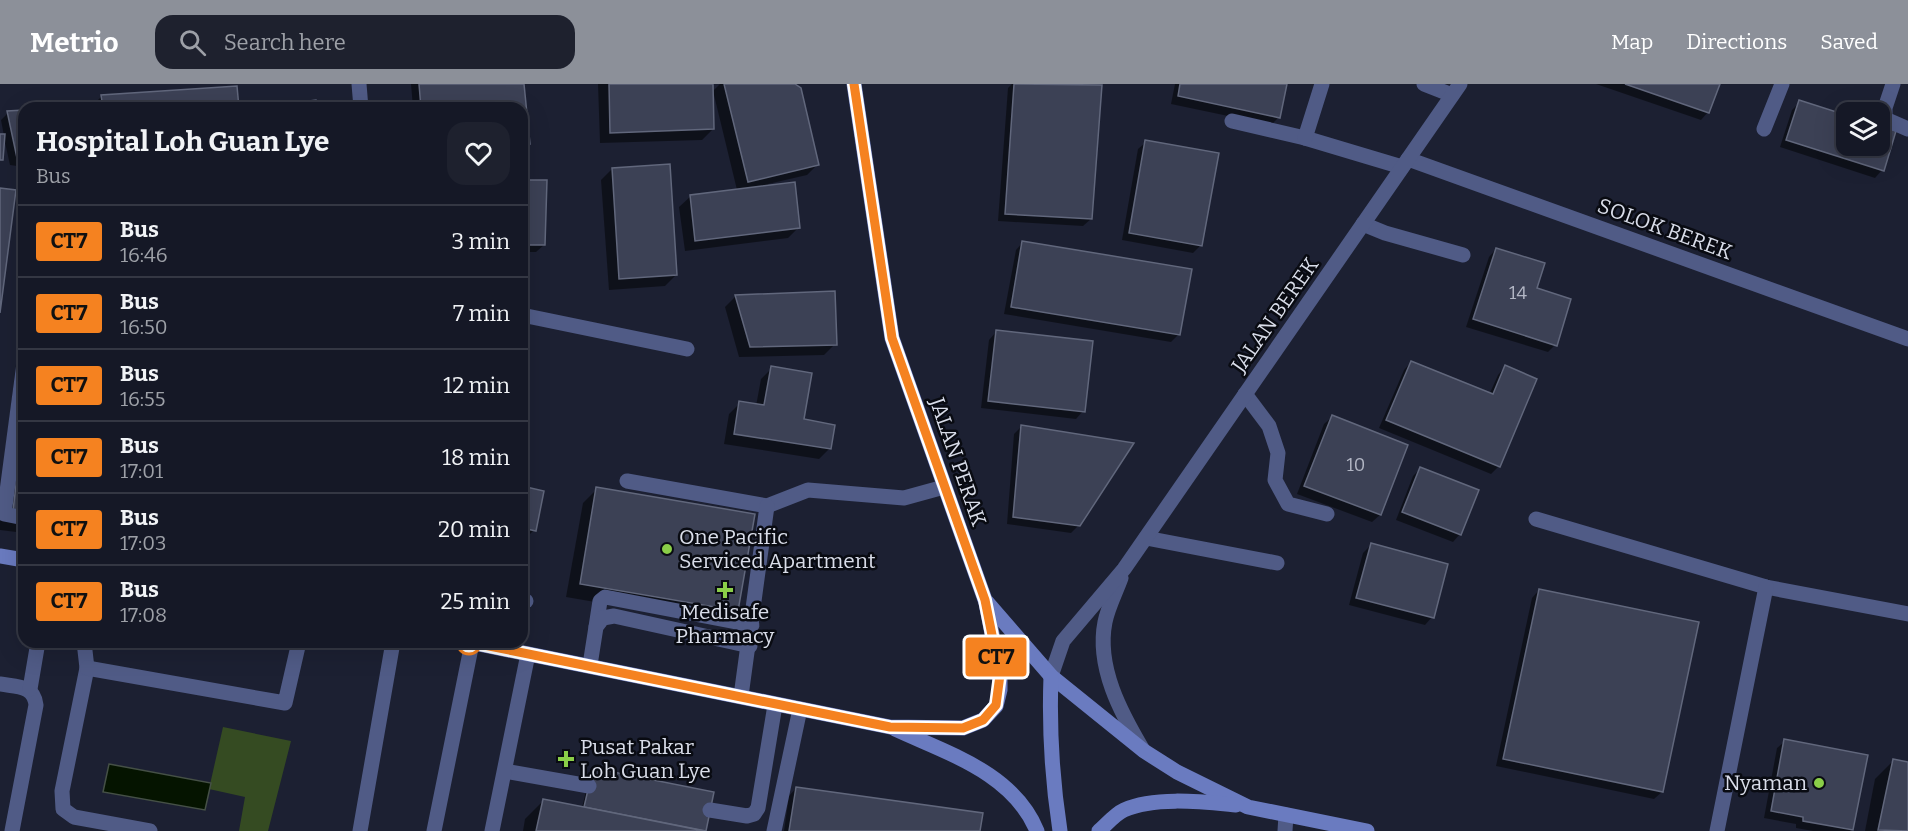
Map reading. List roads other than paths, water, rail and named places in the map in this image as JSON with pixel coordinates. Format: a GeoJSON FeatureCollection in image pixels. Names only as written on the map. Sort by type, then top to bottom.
{"type":"FeatureCollection","features":[{"type":"Feature","properties":{"kind":"main road","name":"JALAN PERAK"},"geometry":{"type":"LineString","coordinates":[[854,84],[892,338],[985,600],[1051,676],[1144,751],[1177,772],[1248,807]]}},
{"type":"Feature","properties":{"kind":"main road"},"geometry":{"type":"LineString","coordinates":[[0,556],[18,559]]}},
{"type":"Feature","properties":{"kind":"main road"},"geometry":{"type":"LineString","coordinates":[[499,648],[890,727],[963,728],[983,720],[996,705],[1000,675],[985,600]]}},
{"type":"Feature","properties":{"kind":"main road"},"geometry":{"type":"LineString","coordinates":[[1051,676],[1049,726],[1052,778],[1060,831]]}},
{"type":"Feature","properties":{"kind":"main road"},"geometry":{"type":"LineString","coordinates":[[890,727],[997,778],[1030,814],[1037,831]]}},
{"type":"Feature","properties":{"kind":"main road"},"geometry":{"type":"LineString","coordinates":[[1099,831],[1124,810],[1161,802],[1203,802],[1248,807],[1359,830]]}},
{"type":"Feature","properties":{"kind":"street"},"geometry":{"type":"LineString","coordinates":[[358,84],[360,102]]}},
{"type":"Feature","properties":{"kind":"street"},"geometry":{"type":"LineString","coordinates":[[1305,138],[1322,84]]}},
{"type":"Feature","properties":{"kind":"street"},"geometry":{"type":"LineString","coordinates":[[1424,84],[1456,90]]}},
{"type":"Feature","properties":{"kind":"street"},"geometry":{"type":"LineString","coordinates":[[1764,129],[1782,84]]}},
{"type":"Feature","properties":{"kind":"street"},"geometry":{"type":"LineString","coordinates":[[1893,84],[1885,108],[1885,119],[1908,129]]}},
{"type":"Feature","properties":{"kind":"street","name":"JALAN BEREK"},"geometry":{"type":"LineString","coordinates":[[1051,676],[1064,641],[1124,569],[1456,90]]}},
{"type":"Feature","properties":{"kind":"street","name":"SOLOK BEREK"},"geometry":{"type":"LineString","coordinates":[[1232,121],[1405,163],[1908,339]]}},
{"type":"Feature","properties":{"kind":"street"},"geometry":{"type":"LineString","coordinates":[[1363,224],[1385,233],[1463,255]]}},
{"type":"Feature","properties":{"kind":"street"},"geometry":{"type":"LineString","coordinates":[[528,316],[687,348]]}},
{"type":"Feature","properties":{"kind":"street"},"geometry":{"type":"LineString","coordinates":[[1245,394],[1269,426],[1278,453],[1275,480],[1288,504],[1327,514]]}},
{"type":"Feature","properties":{"kind":"street"},"geometry":{"type":"LineString","coordinates":[[18,408],[4,514],[18,517]]}},
{"type":"Feature","properties":{"kind":"street"},"geometry":{"type":"LineString","coordinates":[[627,481],[767,506],[807,490],[904,498],[944,487]]}},
{"type":"Feature","properties":{"kind":"street"},"geometry":{"type":"LineString","coordinates":[[741,696],[750,646],[767,506]]}},
{"type":"Feature","properties":{"kind":"street"},"geometry":{"type":"LineString","coordinates":[[1536,519],[1766,586],[1908,614]]}},
{"type":"Feature","properties":{"kind":"street"},"geometry":{"type":"LineString","coordinates":[[1146,538],[1277,563]]}},
{"type":"Feature","properties":{"kind":"street","name":"JALAN BEREK"},"geometry":{"type":"LineString","coordinates":[[1124,569],[1105,622],[1104,655],[1111,685],[1124,718],[1144,751]]}},
{"type":"Feature","properties":{"kind":"street"},"geometry":{"type":"LineString","coordinates":[[1717,831],[1766,586]]}},
{"type":"Feature","properties":{"kind":"street"},"geometry":{"type":"LineString","coordinates":[[590,665],[600,601],[605,597],[752,625]]}},
{"type":"Feature","properties":{"kind":"street"},"geometry":{"type":"LineString","coordinates":[[596,627],[603,618],[614,616],[750,646]]}},
{"type":"Feature","properties":{"kind":"street"},"geometry":{"type":"LineString","coordinates":[[30,689],[37,648]]}},
{"type":"Feature","properties":{"kind":"street"},"geometry":{"type":"LineString","coordinates":[[85,648],[87,668],[62,792],[63,809],[74,817],[150,831]]}},
{"type":"Feature","properties":{"kind":"street"},"geometry":{"type":"LineString","coordinates":[[87,668],[285,703],[298,648]]}},
{"type":"Feature","properties":{"kind":"street"},"geometry":{"type":"LineString","coordinates":[[360,831],[392,648]]}},
{"type":"Feature","properties":{"kind":"street"},"geometry":{"type":"LineString","coordinates":[[434,831],[469,648]]}},
{"type":"Feature","properties":{"kind":"street"},"geometry":{"type":"LineString","coordinates":[[492,831],[528,654]]}},
{"type":"Feature","properties":{"kind":"street"},"geometry":{"type":"LineString","coordinates":[[0,684],[30,689],[35,695],[36,705],[12,831]]}},
{"type":"Feature","properties":{"kind":"street"},"geometry":{"type":"LineString","coordinates":[[710,810],[747,816],[754,814],[758,808],[775,705]]}},
{"type":"Feature","properties":{"kind":"street"},"geometry":{"type":"LineString","coordinates":[[774,831],[800,709]]}},
{"type":"Feature","properties":{"kind":"street"},"geometry":{"type":"LineString","coordinates":[[505,771],[589,786]]}},
{"type":"Feature","properties":{"kind":"street"},"geometry":{"type":"LineString","coordinates":[[1285,831],[1286,815]]}},
{"type":"Feature","properties":{"kind":"place","name":"One Pacific Serviced Apartment"},"geometry":{"type":"Point","coordinates":[667,549]}},
{"type":"Feature","properties":{"kind":"place","name":"Medisafe Pharmacy"},"geometry":{"type":"Point","coordinates":[725,590]}},
{"type":"Feature","properties":{"kind":"place","name":"Pusat Pakar Loh Guan Lye"},"geometry":{"type":"Point","coordinates":[566,759]}},
{"type":"Feature","properties":{"kind":"place","name":"Nyaman"},"geometry":{"type":"Point","coordinates":[1819,783]}}]}
